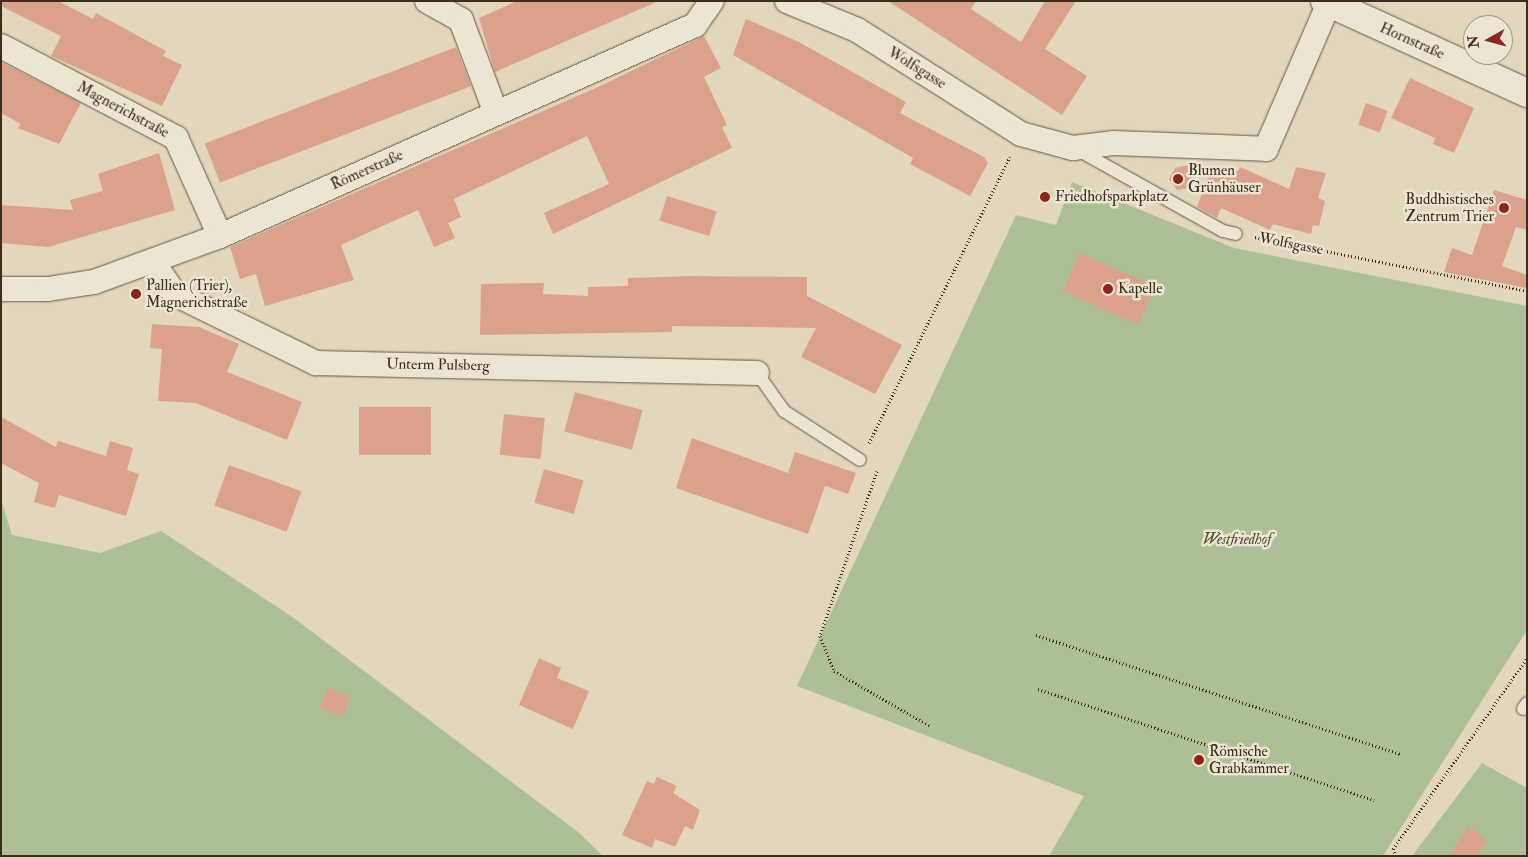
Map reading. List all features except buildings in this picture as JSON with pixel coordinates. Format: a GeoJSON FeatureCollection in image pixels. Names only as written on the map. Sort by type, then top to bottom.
{"type":"FeatureCollection","features":[{"type":"Feature","properties":{"kind":"street"},"geometry":{"type":"LineString","coordinates":[[427,1],[461,20],[496,113]]}},
{"type":"Feature","properties":{"kind":"street","name":"Römerstraße"},"geometry":{"type":"LineString","coordinates":[[1,288],[48,289],[94,282],[220,236],[695,25],[712,1]]}},
{"type":"Feature","properties":{"kind":"street","name":"Wolfsgasse"},"geometry":{"type":"LineString","coordinates":[[787,1],[857,30],[1021,134],[1073,148],[1113,143],[1266,149],[1327,2]]}},
{"type":"Feature","properties":{"kind":"street","name":"Hornstraße"},"geometry":{"type":"LineString","coordinates":[[1327,2],[1527,93]]}},
{"type":"Feature","properties":{"kind":"street","name":"Magnerichstraße"},"geometry":{"type":"LineString","coordinates":[[1,46],[176,138],[220,236]]}},
{"type":"Feature","properties":{"kind":"street","name":"Unterm Pulsberg"},"geometry":{"type":"LineString","coordinates":[[152,261],[175,294],[316,363],[757,373]]}},
{"type":"Feature","properties":{"kind":"lane","name":"Wolfsgasse"},"geometry":{"type":"LineString","coordinates":[[1073,148],[1223,231],[1236,234]]}},
{"type":"Feature","properties":{"kind":"lane"},"geometry":{"type":"LineString","coordinates":[[757,373],[784,411],[860,460]]}},
{"type":"Feature","properties":{"kind":"path"},"geometry":{"type":"LineString","coordinates":[[930,726],[834,671],[820,636],[878,472],[860,460],[1021,134]]}},
{"type":"Feature","properties":{"kind":"path","name":"Wolfsgasse"},"geometry":{"type":"LineString","coordinates":[[1236,234],[1527,291]]}},
{"type":"Feature","properties":{"kind":"path"},"geometry":{"type":"LineString","coordinates":[[1036,635],[1400,754]]}},
{"type":"Feature","properties":{"kind":"path"},"geometry":{"type":"LineString","coordinates":[[1396,856],[1393,849],[1527,658]]}},
{"type":"Feature","properties":{"kind":"path"},"geometry":{"type":"LineString","coordinates":[[1038,689],[1374,800]]}},
{"type":"Feature","properties":{"kind":"green space","name":"Westfriedhof"},"geometry":{"type":"Polygon","coordinates":[[[1072,182],[1234,248],[1527,306],[1527,630],[1383,856],[1049,856],[1084,796],[797,686],[1016,215],[1056,225],[1072,182]]]}},
{"type":"Feature","properties":{"kind":"green space"},"geometry":{"type":"Polygon","coordinates":[[[1,499],[12,535],[100,553],[161,531],[291,616],[578,832],[603,856],[1,856],[1,499]]]}},
{"type":"Feature","properties":{"kind":"green space"},"geometry":{"type":"Polygon","coordinates":[[[1482,763],[1527,788],[1527,856],[1412,856],[1482,763]]]}},
{"type":"Feature","properties":{"kind":"place","name":"Blumen Grünhäuser"},"geometry":{"type":"Point","coordinates":[1178,179]}},
{"type":"Feature","properties":{"kind":"place","name":"Friedhofsparkplatz"},"geometry":{"type":"Point","coordinates":[1045,197]}},
{"type":"Feature","properties":{"kind":"place","name":"Buddhistisches Zentrum Trier"},"geometry":{"type":"Point","coordinates":[1504,208]}},
{"type":"Feature","properties":{"kind":"place","name":"Kapelle"},"geometry":{"type":"Point","coordinates":[1108,289]}},
{"type":"Feature","properties":{"kind":"place","name":"Pallien (Trier), Magnerichstraße"},"geometry":{"type":"Point","coordinates":[136,294]}},
{"type":"Feature","properties":{"kind":"place","name":"Römische Grabkammer"},"geometry":{"type":"Point","coordinates":[1199,760]}}]}
